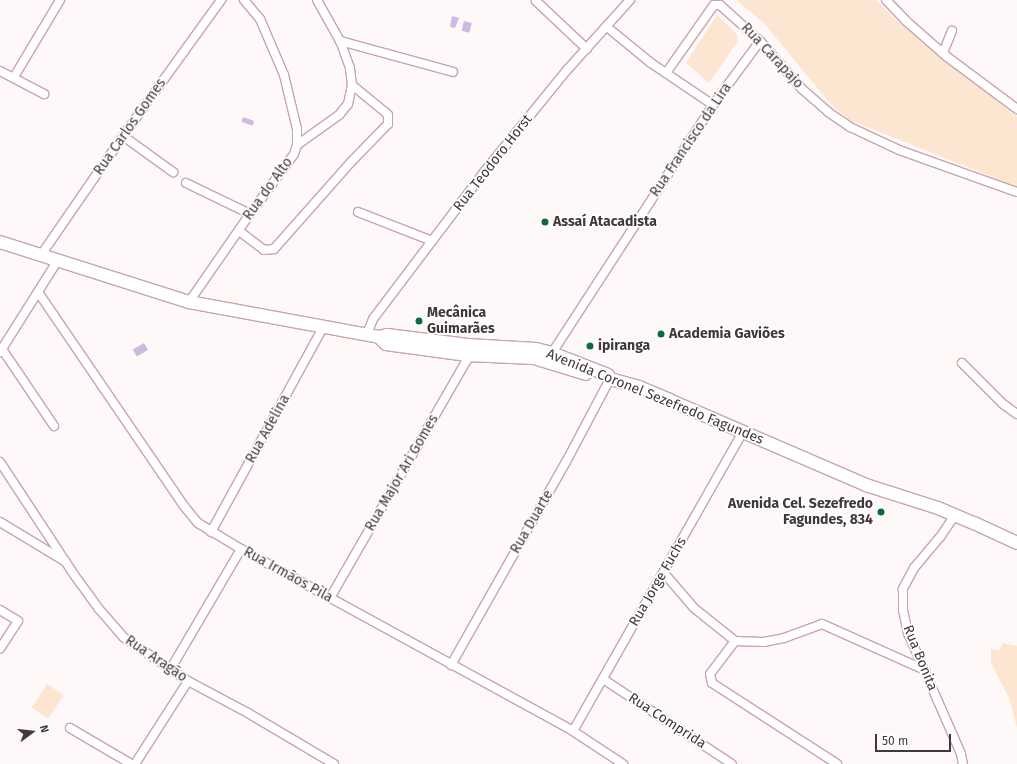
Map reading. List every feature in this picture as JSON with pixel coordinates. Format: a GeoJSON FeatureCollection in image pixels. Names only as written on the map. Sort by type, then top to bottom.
{"type":"FeatureCollection","features":[{"type":"Feature","properties":{"kind":"main road"},"geometry":{"type":"LineString","coordinates":[[0,242],[189,302],[366,334]]}},
{"type":"Feature","properties":{"kind":"main road","name":"Avenida Coronel Sezefredo Fagundes"},"geometry":{"type":"LineString","coordinates":[[366,334],[379,337],[386,344],[468,350],[522,357],[549,357],[605,380],[610,379],[645,390],[866,486],[953,518],[966,528],[1012,541]]}},
{"type":"Feature","properties":{"kind":"street"},"geometry":{"type":"LineString","coordinates":[[14,77],[60,0]]}},
{"type":"Feature","properties":{"kind":"street","name":"Rua Carlos Gomes"},"geometry":{"type":"LineString","coordinates":[[41,255],[122,136],[221,0]]}},
{"type":"Feature","properties":{"kind":"street","name":"Rua do Alto"},"geometry":{"type":"LineString","coordinates":[[189,302],[294,154],[297,145],[297,129],[284,76],[260,19],[244,0]]}},
{"type":"Feature","properties":{"kind":"street"},"geometry":{"type":"LineString","coordinates":[[297,145],[339,115],[348,104],[352,85],[350,68],[340,41],[317,0]]}},
{"type":"Feature","properties":{"kind":"street","name":"Rua Teodoro Horst"},"geometry":{"type":"LineString","coordinates":[[366,334],[373,319],[484,172],[567,70],[630,0]]}},
{"type":"Feature","properties":{"kind":"street"},"geometry":{"type":"LineString","coordinates":[[886,0],[905,20],[943,53],[1017,109]]}},
{"type":"Feature","properties":{"kind":"street"},"geometry":{"type":"LineString","coordinates":[[536,1],[587,48]]}},
{"type":"Feature","properties":{"kind":"street","name":"Rua Carapajo"},"geometry":{"type":"LineString","coordinates":[[666,74],[714,5],[724,6],[760,40],[802,89],[828,112],[850,127],[899,150],[1017,192]]}},
{"type":"Feature","properties":{"kind":"street"},"geometry":{"type":"LineString","coordinates":[[606,27],[666,74],[713,105]]}},
{"type":"Feature","properties":{"kind":"street"},"geometry":{"type":"LineString","coordinates":[[943,53],[952,31]]}},
{"type":"Feature","properties":{"kind":"street","name":"Rua Francisco da Lira"},"geometry":{"type":"LineString","coordinates":[[549,357],[713,105],[760,40]]}},
{"type":"Feature","properties":{"kind":"street"},"geometry":{"type":"LineString","coordinates":[[340,41],[453,72]]}},
{"type":"Feature","properties":{"kind":"street"},"geometry":{"type":"LineString","coordinates":[[0,71],[44,94]]}},
{"type":"Feature","properties":{"kind":"street"},"geometry":{"type":"LineString","coordinates":[[239,231],[264,250],[274,249],[351,162],[388,124],[388,115],[352,85]]}},
{"type":"Feature","properties":{"kind":"street"},"geometry":{"type":"LineString","coordinates":[[122,136],[173,172]]}},
{"type":"Feature","properties":{"kind":"street"},"geometry":{"type":"LineString","coordinates":[[186,183],[250,214]]}},
{"type":"Feature","properties":{"kind":"street"},"geometry":{"type":"LineString","coordinates":[[358,212],[432,241]]}},
{"type":"Feature","properties":{"kind":"street"},"geometry":{"type":"LineString","coordinates":[[54,426],[1,351],[58,260]]}},
{"type":"Feature","properties":{"kind":"street","name":"Rua Irmãos Pìla"},"geometry":{"type":"LineString","coordinates":[[38,292],[184,506],[198,523],[241,549],[573,732],[623,764]]}},
{"type":"Feature","properties":{"kind":"street","name":"Rua Adelina"},"geometry":{"type":"LineString","coordinates":[[211,532],[324,326]]}},
{"type":"Feature","properties":{"kind":"street","name":"Rua Major Ari Gomes"},"geometry":{"type":"LineString","coordinates":[[330,598],[467,360],[468,350]]}},
{"type":"Feature","properties":{"kind":"street"},"geometry":{"type":"LineString","coordinates":[[962,363],[1003,404],[1017,414]]}},
{"type":"Feature","properties":{"kind":"street","name":"Rua Duarte"},"geometry":{"type":"LineString","coordinates":[[451,665],[566,462],[610,379]]}},
{"type":"Feature","properties":{"kind":"street","name":"Rua Jorge Fuchs"},"geometry":{"type":"LineString","coordinates":[[573,732],[742,432]]}},
{"type":"Feature","properties":{"kind":"street","name":"Rua Aragão"},"geometry":{"type":"LineString","coordinates":[[0,462],[99,609],[123,637],[188,681],[248,713],[334,764]]}},
{"type":"Feature","properties":{"kind":"street","name":"Rua Bonita"},"geometry":{"type":"LineString","coordinates":[[953,518],[940,537],[914,568],[903,589],[903,610],[908,633],[961,754],[963,764]]}},
{"type":"Feature","properties":{"kind":"street"},"geometry":{"type":"LineString","coordinates":[[0,522],[67,563]]}},
{"type":"Feature","properties":{"kind":"street"},"geometry":{"type":"LineString","coordinates":[[170,670],[241,549]]}},
{"type":"Feature","properties":{"kind":"street"},"geometry":{"type":"LineString","coordinates":[[664,572],[694,608],[735,640],[764,642],[784,638],[822,624],[925,670]]}},
{"type":"Feature","properties":{"kind":"street"},"geometry":{"type":"LineString","coordinates":[[0,610],[18,621],[0,649]]}},
{"type":"Feature","properties":{"kind":"street"},"geometry":{"type":"LineString","coordinates":[[735,640],[710,674],[712,683],[837,764]]}},
{"type":"Feature","properties":{"kind":"street","name":"Rua Comprida"},"geometry":{"type":"LineString","coordinates":[[603,679],[732,764]]}},
{"type":"Feature","properties":{"kind":"street"},"geometry":{"type":"LineString","coordinates":[[135,764],[188,681]]}},
{"type":"Feature","properties":{"kind":"street"},"geometry":{"type":"LineString","coordinates":[[70,728],[131,764]]}},
{"type":"Feature","properties":{"kind":"shaded area"},"geometry":{"type":"Polygon","coordinates":[[[736,0],[876,0],[896,20],[1017,117],[1017,187],[850,120],[832,106],[764,23],[736,0]]]}},
{"type":"Feature","properties":{"kind":"shaded area"},"geometry":{"type":"Polygon","coordinates":[[[717,15],[736,33],[738,41],[709,83],[686,63],[717,15]]]}},
{"type":"Feature","properties":{"kind":"shaded area"},"geometry":{"type":"Polygon","coordinates":[[[452,16],[459,18],[455,28],[450,27],[452,16]]]}},
{"type":"Feature","properties":{"kind":"shaded area"},"geometry":{"type":"Polygon","coordinates":[[[464,21],[472,23],[469,33],[462,31],[464,21]]]}},
{"type":"Feature","properties":{"kind":"shaded area"},"geometry":{"type":"Polygon","coordinates":[[[243,117],[254,121],[253,126],[241,122],[243,117]]]}},
{"type":"Feature","properties":{"kind":"shaded area"},"geometry":{"type":"Polygon","coordinates":[[[144,343],[148,350],[137,356],[133,350],[144,343]]]}},
{"type":"Feature","properties":{"kind":"shaded area"},"geometry":{"type":"Polygon","coordinates":[[[1003,643],[1017,646],[1017,728],[1010,700],[991,663],[991,649],[999,651],[1003,643]]]}},
{"type":"Feature","properties":{"kind":"shaded area"},"geometry":{"type":"Polygon","coordinates":[[[47,684],[64,695],[49,718],[32,707],[47,684]]]}},
{"type":"Feature","properties":{"kind":"place","name":"Assaí Atacadista"},"geometry":{"type":"Point","coordinates":[545,222]}},
{"type":"Feature","properties":{"kind":"place","name":"Mecânica Guimarães"},"geometry":{"type":"Point","coordinates":[419,321]}},
{"type":"Feature","properties":{"kind":"place","name":"Academia Gaviões"},"geometry":{"type":"Point","coordinates":[661,334]}},
{"type":"Feature","properties":{"kind":"place","name":"ipiranga"},"geometry":{"type":"Point","coordinates":[590,346]}},
{"type":"Feature","properties":{"kind":"place","name":"Avenida Cel. Sezefredo Fagundes, 834"},"geometry":{"type":"Point","coordinates":[881,512]}}]}
